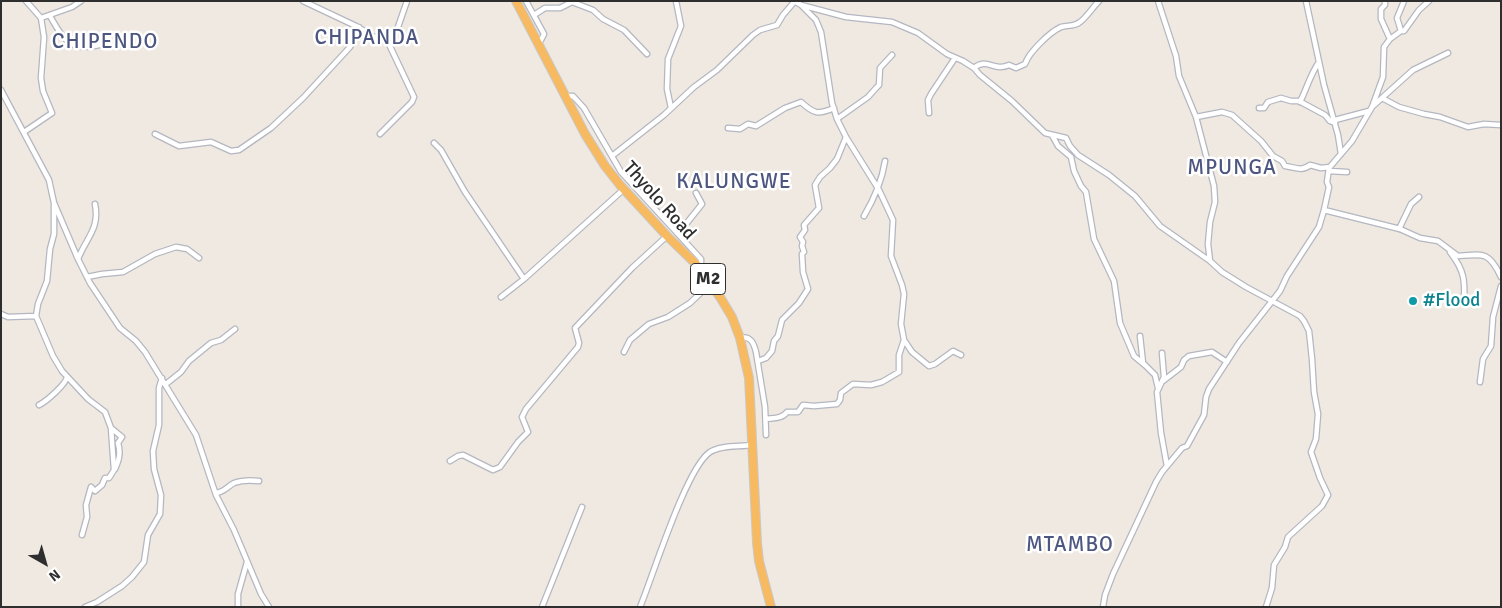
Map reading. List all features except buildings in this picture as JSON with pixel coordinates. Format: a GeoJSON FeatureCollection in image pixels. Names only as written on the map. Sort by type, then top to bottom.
{"type":"FeatureCollection","features":[{"type":"Feature","properties":{"kind":"highway","name":"Thyolo Road"},"geometry":{"type":"LineString","coordinates":[[516,1],[585,134],[606,166],[624,189],[667,236],[698,266],[726,306],[740,338],[749,378],[756,543],[771,607]]}},
{"type":"Feature","properties":{"kind":"street"},"geometry":{"type":"LineString","coordinates":[[24,132],[52,113],[43,91],[41,78],[44,37],[41,18],[26,1]]}},
{"type":"Feature","properties":{"kind":"street"},"geometry":{"type":"LineString","coordinates":[[41,18],[72,7],[81,1]]}},
{"type":"Feature","properties":{"kind":"street"},"geometry":{"type":"LineString","coordinates":[[303,1],[359,27],[381,41],[387,40],[394,34],[408,1]]}},
{"type":"Feature","properties":{"kind":"street"},"geometry":{"type":"LineString","coordinates":[[526,1],[544,34],[538,42]]}},
{"type":"Feature","properties":{"kind":"street"},"geometry":{"type":"LineString","coordinates":[[671,108],[667,89],[668,59],[681,26],[676,1]]}},
{"type":"Feature","properties":{"kind":"street"},"geometry":{"type":"LineString","coordinates":[[612,156],[637,138],[694,87],[717,70],[753,35],[760,30],[777,25],[795,1],[802,5],[846,16],[892,22],[918,33],[947,54],[963,60],[1012,101],[1045,133],[1066,138],[1078,155],[1109,175],[1135,196],[1160,226],[1230,277],[1300,316],[1304,321],[1309,331],[1318,422],[1316,439],[1311,452],[1328,495],[1322,506],[1288,537],[1285,547],[1274,565],[1272,588],[1266,607]]}},
{"type":"Feature","properties":{"kind":"street"},"geometry":{"type":"LineString","coordinates":[[974,68],[979,64],[1002,69],[1009,65],[1016,68],[1025,64],[1027,57],[1045,38],[1061,27],[1072,26],[1081,22],[1099,1]]}},
{"type":"Feature","properties":{"kind":"street"},"geometry":{"type":"LineString","coordinates":[[1158,1],[1176,56],[1179,76],[1196,116],[1216,195],[1208,236],[1210,261]]}},
{"type":"Feature","properties":{"kind":"street"},"geometry":{"type":"LineString","coordinates":[[1306,1],[1327,96],[1335,121],[1341,154]]}},
{"type":"Feature","properties":{"kind":"street"},"geometry":{"type":"LineString","coordinates":[[1386,1],[1381,9],[1381,19],[1390,39]]}},
{"type":"Feature","properties":{"kind":"street"},"geometry":{"type":"LineString","coordinates":[[1400,31],[1397,18],[1404,1]]}},
{"type":"Feature","properties":{"kind":"street"},"geometry":{"type":"LineString","coordinates":[[1103,607],[1113,574],[1156,482],[1182,448],[1187,446],[1204,415],[1209,389],[1239,343],[1272,302],[1319,227],[1329,188],[1327,182],[1330,169],[1352,141],[1370,109],[1383,77],[1384,47],[1390,39],[1404,30],[1419,10],[1429,1]]}},
{"type":"Feature","properties":{"kind":"street"},"geometry":{"type":"LineString","coordinates":[[534,15],[549,7],[560,8],[572,2],[580,4],[624,30],[647,54]]}},
{"type":"Feature","properties":{"kind":"street"},"geometry":{"type":"LineString","coordinates":[[802,5],[816,20],[821,32],[837,118],[846,137],[877,187],[893,220],[891,256],[904,294],[901,324],[904,340],[912,352],[929,366],[953,352],[961,354]]}},
{"type":"Feature","properties":{"kind":"street"},"geometry":{"type":"LineString","coordinates":[[50,16],[60,33],[70,44],[88,48],[108,43]]}},
{"type":"Feature","properties":{"kind":"street"},"geometry":{"type":"LineString","coordinates":[[154,134],[180,146],[211,142],[231,151],[239,150],[271,128],[303,98],[350,46],[359,27]]}},
{"type":"Feature","properties":{"kind":"street"},"geometry":{"type":"LineString","coordinates":[[380,134],[412,102],[414,97],[387,40]]}},
{"type":"Feature","properties":{"kind":"street"},"geometry":{"type":"LineString","coordinates":[[1259,108],[1264,108],[1268,102],[1281,98],[1300,102],[1325,115],[1330,121],[1335,121],[1370,109],[1413,70],[1448,53]]}},
{"type":"Feature","properties":{"kind":"street"},"geometry":{"type":"LineString","coordinates":[[837,118],[868,97],[877,87],[880,68],[892,55]]}},
{"type":"Feature","properties":{"kind":"street"},"geometry":{"type":"LineString","coordinates":[[929,113],[928,100],[933,89],[956,58]]}},
{"type":"Feature","properties":{"kind":"street"},"geometry":{"type":"LineString","coordinates":[[1300,102],[1308,88],[1310,76],[1319,62]]}},
{"type":"Feature","properties":{"kind":"street"},"geometry":{"type":"LineString","coordinates":[[1,90],[49,180],[54,203],[87,277],[114,320],[145,352],[196,435],[216,493],[261,594],[269,607]]}},
{"type":"Feature","properties":{"kind":"street"},"geometry":{"type":"LineString","coordinates":[[565,96],[573,96],[584,108],[621,172],[702,259],[701,264],[698,266]]}},
{"type":"Feature","properties":{"kind":"street"},"geometry":{"type":"LineString","coordinates":[[1382,98],[1399,107],[1440,117],[1468,127],[1484,124],[1501,125]]}},
{"type":"Feature","properties":{"kind":"street"},"geometry":{"type":"LineString","coordinates":[[728,128],[740,129],[748,124],[756,126],[785,108],[801,102],[811,111],[822,114],[834,108]]}},
{"type":"Feature","properties":{"kind":"street"},"geometry":{"type":"LineString","coordinates":[[1196,116],[1222,112],[1232,115],[1261,141],[1273,156],[1282,161],[1285,166],[1298,169],[1310,166],[1347,172]]}},
{"type":"Feature","properties":{"kind":"street"},"geometry":{"type":"LineString","coordinates":[[1052,135],[1058,146],[1071,157],[1074,171],[1086,192],[1094,239],[1114,280],[1120,323],[1134,356],[1155,375],[1158,388],[1159,417],[1168,466]]}},
{"type":"Feature","properties":{"kind":"street"},"geometry":{"type":"LineString","coordinates":[[758,361],[766,358],[772,351],[782,320],[799,303],[808,289],[803,272],[802,254],[804,252],[803,242],[800,237],[805,230],[804,225],[819,208],[815,185],[837,159],[846,137]]}},
{"type":"Feature","properties":{"kind":"street"},"geometry":{"type":"LineString","coordinates":[[434,142],[465,192],[524,279]]}},
{"type":"Feature","properties":{"kind":"street"},"geometry":{"type":"LineString","coordinates":[[864,216],[877,193],[877,187],[883,175],[884,161]]}},
{"type":"Feature","properties":{"kind":"street"},"geometry":{"type":"LineString","coordinates":[[501,297],[524,279],[624,189]]}},
{"type":"Feature","properties":{"kind":"street"},"geometry":{"type":"LineString","coordinates":[[678,234],[702,204],[696,193]]}},
{"type":"Feature","properties":{"kind":"street"},"geometry":{"type":"LineString","coordinates":[[1399,229],[1411,204],[1419,196]]}},
{"type":"Feature","properties":{"kind":"street"},"geometry":{"type":"LineString","coordinates":[[54,203],[54,232],[50,249],[47,281],[38,304],[36,316],[53,356],[67,377],[88,399],[105,412],[111,428],[114,470]]}},
{"type":"Feature","properties":{"kind":"street"},"geometry":{"type":"LineString","coordinates":[[78,259],[84,245],[92,236],[95,204]]}},
{"type":"Feature","properties":{"kind":"street"},"geometry":{"type":"LineString","coordinates":[[1324,210],[1399,229],[1420,238],[1438,241],[1458,256],[1484,255],[1498,270],[1501,277]]}},
{"type":"Feature","properties":{"kind":"street"},"geometry":{"type":"LineString","coordinates":[[450,461],[463,455],[493,470],[500,467],[518,442],[528,432],[522,417],[526,409],[578,347],[579,343],[575,328],[626,274],[667,236]]}},
{"type":"Feature","properties":{"kind":"street"},"geometry":{"type":"LineString","coordinates":[[87,277],[123,272],[155,254],[176,247],[187,249],[199,258]]}},
{"type":"Feature","properties":{"kind":"street"},"geometry":{"type":"LineString","coordinates":[[1448,249],[1459,263],[1466,280],[1464,304]]}},
{"type":"Feature","properties":{"kind":"street"},"geometry":{"type":"LineString","coordinates":[[624,352],[630,340],[649,324],[668,316],[690,303],[711,283]]}},
{"type":"Feature","properties":{"kind":"street"},"geometry":{"type":"LineString","coordinates":[[1480,382],[1483,359],[1491,346],[1493,317],[1501,286]]}},
{"type":"Feature","properties":{"kind":"street"},"geometry":{"type":"LineString","coordinates":[[1,314],[8,317],[36,316]]}},
{"type":"Feature","properties":{"kind":"street"},"geometry":{"type":"LineString","coordinates":[[166,384],[181,372],[189,361],[211,343],[221,340],[235,329]]}},
{"type":"Feature","properties":{"kind":"street"},"geometry":{"type":"LineString","coordinates":[[1140,336],[1143,361],[1146,366]]}},
{"type":"Feature","properties":{"kind":"street"},"geometry":{"type":"LineString","coordinates":[[740,338],[746,337],[752,341],[758,361],[763,390],[766,435]]}},
{"type":"Feature","properties":{"kind":"street"},"geometry":{"type":"LineString","coordinates":[[766,419],[784,416],[787,412],[798,412],[803,405],[837,404],[841,393],[853,384],[871,385],[882,382],[898,372],[899,355],[904,340]]}},
{"type":"Feature","properties":{"kind":"street"},"geometry":{"type":"LineString","coordinates":[[1162,381],[1181,367],[1184,360],[1189,356],[1212,352],[1227,362]]}},
{"type":"Feature","properties":{"kind":"street"},"geometry":{"type":"LineString","coordinates":[[1158,388],[1162,381],[1164,369],[1162,353]]}},
{"type":"Feature","properties":{"kind":"street"},"geometry":{"type":"LineString","coordinates":[[39,405],[55,394],[67,377]]}},
{"type":"Feature","properties":{"kind":"street"},"geometry":{"type":"LineString","coordinates":[[86,607],[122,586],[140,568],[145,557],[148,535],[160,514],[160,495],[154,469],[154,451],[159,425],[158,396],[162,378]]}},
{"type":"Feature","properties":{"kind":"street"},"geometry":{"type":"LineString","coordinates":[[82,535],[87,517],[86,505],[91,487],[95,491],[102,485],[105,478],[109,478],[119,461],[120,449],[118,443],[122,437],[111,428]]}},
{"type":"Feature","properties":{"kind":"street"},"geometry":{"type":"LineString","coordinates":[[640,607],[687,486],[700,462],[708,453],[718,449],[752,446]]}},
{"type":"Feature","properties":{"kind":"street"},"geometry":{"type":"LineString","coordinates":[[216,493],[222,492],[235,483],[248,480],[259,481]]}},
{"type":"Feature","properties":{"kind":"street"},"geometry":{"type":"LineString","coordinates":[[542,607],[582,507]]}},
{"type":"Feature","properties":{"kind":"street"},"geometry":{"type":"LineString","coordinates":[[238,607],[238,594],[247,562]]}},
{"type":"Feature","properties":{"kind":"street"},"geometry":{"type":"LineString","coordinates":[[97,602],[100,607]]}},
{"type":"Feature","properties":{"kind":"place","name":"#Flood"},"geometry":{"type":"Point","coordinates":[1413,301]}},
{"type":"Feature","properties":{"kind":"district","name":"CHIPANDA"},"geometry":{"type":"Point","coordinates":[367,38]}},
{"type":"Feature","properties":{"kind":"district","name":"CHIPENDO"},"geometry":{"type":"Point","coordinates":[105,42]}},
{"type":"Feature","properties":{"kind":"district","name":"MPUNGA"},"geometry":{"type":"Point","coordinates":[1232,168]}},
{"type":"Feature","properties":{"kind":"district","name":"KALUNGWE"},"geometry":{"type":"Point","coordinates":[734,182]}},
{"type":"Feature","properties":{"kind":"district","name":"MTAMBO"},"geometry":{"type":"Point","coordinates":[1070,545]}}]}
